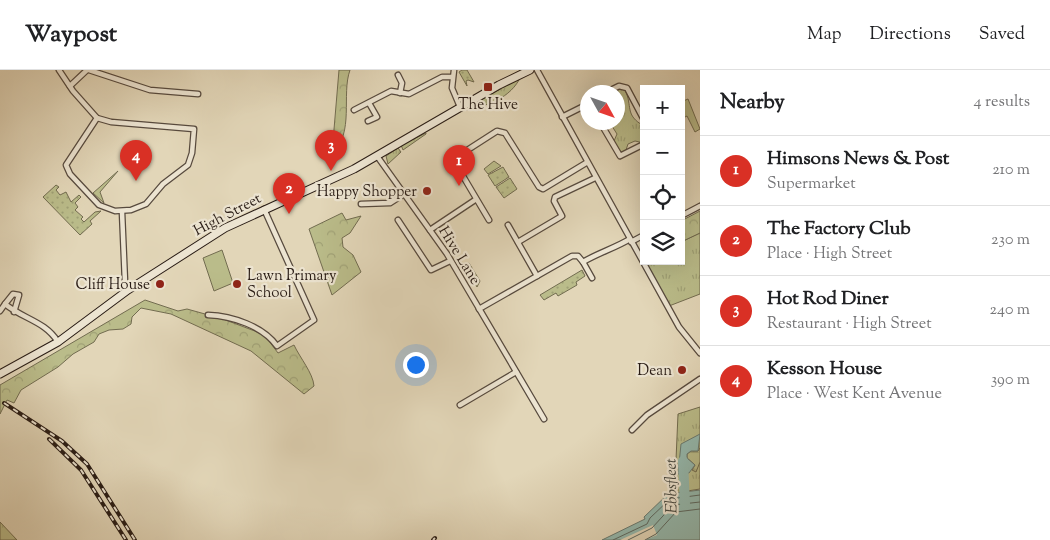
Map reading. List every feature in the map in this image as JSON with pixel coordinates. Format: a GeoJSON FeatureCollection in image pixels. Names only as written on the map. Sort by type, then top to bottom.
{"type":"FeatureCollection","features":[{"type":"Feature","properties":{"kind":"main road","name":"High Street"},"geometry":{"type":"LineString","coordinates":[[0,368],[12,368],[58,342],[128,290],[225,228],[330,180],[377,156],[460,107],[530,70]]}},
{"type":"Feature","properties":{"kind":"main road"},"geometry":{"type":"LineString","coordinates":[[0,374],[12,368]]}},
{"type":"Feature","properties":{"kind":"street"},"geometry":{"type":"LineString","coordinates":[[59,70],[97,118],[111,122],[194,129],[192,153],[186,167],[164,183],[146,204],[122,212],[110,210],[97,204],[66,168],[68,160],[97,118]]}},
{"type":"Feature","properties":{"kind":"street"},"geometry":{"type":"LineString","coordinates":[[70,86],[88,70],[150,90],[198,94]]}},
{"type":"Feature","properties":{"kind":"street"},"geometry":{"type":"LineString","coordinates":[[454,70],[452,90],[460,107]]}},
{"type":"Feature","properties":{"kind":"street"},"geometry":{"type":"LineString","coordinates":[[537,70],[586,162],[679,327],[700,353]]}},
{"type":"Feature","properties":{"kind":"street"},"geometry":{"type":"LineString","coordinates":[[398,75],[402,83],[400,92]]}},
{"type":"Feature","properties":{"kind":"street"},"geometry":{"type":"LineString","coordinates":[[354,110],[391,91],[411,94],[442,77],[452,77]]}},
{"type":"Feature","properties":{"kind":"street"},"geometry":{"type":"LineString","coordinates":[[625,88],[640,112]]}},
{"type":"Feature","properties":{"kind":"street"},"geometry":{"type":"LineString","coordinates":[[368,121],[377,116],[369,103]]}},
{"type":"Feature","properties":{"kind":"street"},"geometry":{"type":"LineString","coordinates":[[562,117],[580,108]]}},
{"type":"Feature","properties":{"kind":"street"},"geometry":{"type":"LineString","coordinates":[[489,220],[475,200],[454,161],[455,158],[500,130],[505,133],[539,187],[544,189],[586,162]]}},
{"type":"Feature","properties":{"kind":"street"},"geometry":{"type":"LineString","coordinates":[[605,130],[620,156],[640,146]]}},
{"type":"Feature","properties":{"kind":"street","name":"Hive Lane"},"geometry":{"type":"LineString","coordinates":[[377,156],[450,260],[544,419]]}},
{"type":"Feature","properties":{"kind":"street"},"geometry":{"type":"LineString","coordinates":[[518,242],[562,216],[554,200],[555,197],[595,178]]}},
{"type":"Feature","properties":{"kind":"street"},"geometry":{"type":"LineString","coordinates":[[361,204],[392,203],[404,194]]}},
{"type":"Feature","properties":{"kind":"street"},"geometry":{"type":"LineString","coordinates":[[430,230],[475,200]]}},
{"type":"Feature","properties":{"kind":"street"},"geometry":{"type":"LineString","coordinates":[[685,214],[700,206]]}},
{"type":"Feature","properties":{"kind":"street"},"geometry":{"type":"LineString","coordinates":[[208,315],[218,316],[256,328],[268,334],[277,346],[313,322],[315,316],[264,210]]}},
{"type":"Feature","properties":{"kind":"street"},"geometry":{"type":"LineString","coordinates":[[122,212],[125,281],[128,290]]}},
{"type":"Feature","properties":{"kind":"street"},"geometry":{"type":"LineString","coordinates":[[398,220],[431,270],[450,260]]}},
{"type":"Feature","properties":{"kind":"street"},"geometry":{"type":"LineString","coordinates":[[508,226],[537,276]]}},
{"type":"Feature","properties":{"kind":"street"},"geometry":{"type":"LineString","coordinates":[[583,262],[640,238]]}},
{"type":"Feature","properties":{"kind":"street"},"geometry":{"type":"LineString","coordinates":[[479,309],[572,256],[576,256],[583,262],[592,278]]}},
{"type":"Feature","properties":{"kind":"street"},"geometry":{"type":"LineString","coordinates":[[0,311],[13,294],[18,295],[14,312]]}},
{"type":"Feature","properties":{"kind":"street"},"geometry":{"type":"LineString","coordinates":[[5,304],[14,312],[42,324],[58,342]]}},
{"type":"Feature","properties":{"kind":"street"},"geometry":{"type":"LineString","coordinates":[[460,405],[516,372]]}},
{"type":"Feature","properties":{"kind":"street"},"geometry":{"type":"LineString","coordinates":[[632,430],[647,415],[700,379]]}},
{"type":"Feature","properties":{"kind":"green space"},"geometry":{"type":"Polygon","coordinates":[[[339,70],[350,70],[343,135],[339,145],[332,153],[339,70]]]}},
{"type":"Feature","properties":{"kind":"green space"},"geometry":{"type":"Polygon","coordinates":[[[467,70],[474,82],[466,81],[467,86],[459,72],[467,70]]]}},
{"type":"Feature","properties":{"kind":"green space"},"geometry":{"type":"Polygon","coordinates":[[[519,80],[501,98],[485,105],[461,111],[519,80]]]}},
{"type":"Feature","properties":{"kind":"green space"},"geometry":{"type":"Polygon","coordinates":[[[625,90],[631,114],[640,123],[640,142],[635,141],[628,144],[625,153],[622,154],[619,152],[614,141],[617,134],[614,130],[625,130],[625,90]]]}},
{"type":"Feature","properties":{"kind":"green space"},"geometry":{"type":"Polygon","coordinates":[[[688,99],[700,129],[695,132],[687,116],[685,117],[685,100],[688,99]]]}},
{"type":"Feature","properties":{"kind":"green space"},"geometry":{"type":"Polygon","coordinates":[[[426,134],[403,150],[401,145],[426,134]]]}},
{"type":"Feature","properties":{"kind":"green space"},"geometry":{"type":"Polygon","coordinates":[[[398,148],[401,152],[388,164],[386,156],[398,148]]]}},
{"type":"Feature","properties":{"kind":"green space"},"geometry":{"type":"Polygon","coordinates":[[[494,161],[501,166],[488,174],[484,169],[494,161]]]}},
{"type":"Feature","properties":{"kind":"green space"},"geometry":{"type":"Polygon","coordinates":[[[503,167],[509,177],[495,186],[488,175],[503,167]]]}},
{"type":"Feature","properties":{"kind":"green space"},"geometry":{"type":"Polygon","coordinates":[[[118,171],[100,192],[104,203],[93,193],[118,171]]]}},
{"type":"Feature","properties":{"kind":"green space"},"geometry":{"type":"Polygon","coordinates":[[[510,178],[517,189],[504,198],[496,187],[510,178]]]}},
{"type":"Feature","properties":{"kind":"green space"},"geometry":{"type":"Polygon","coordinates":[[[56,185],[59,187],[56,190],[60,195],[66,192],[71,202],[79,195],[81,197],[75,203],[78,207],[75,210],[83,217],[81,219],[84,222],[95,212],[101,211],[90,221],[92,224],[80,235],[43,197],[56,185]]]}},
{"type":"Feature","properties":{"kind":"green space"},"geometry":{"type":"Polygon","coordinates":[[[700,211],[700,233],[685,240],[685,220],[700,211]]]}},
{"type":"Feature","properties":{"kind":"green space"},"geometry":{"type":"Polygon","coordinates":[[[342,213],[346,220],[361,216],[350,233],[342,238],[343,247],[353,255],[361,272],[332,295],[309,229],[342,213]]]}},
{"type":"Feature","properties":{"kind":"green space"},"geometry":{"type":"Polygon","coordinates":[[[700,233],[700,294],[669,306],[647,265],[685,265],[685,240],[700,233]]]}},
{"type":"Feature","properties":{"kind":"green space"},"geometry":{"type":"Polygon","coordinates":[[[222,250],[233,283],[214,291],[203,258],[222,250]]]}},
{"type":"Feature","properties":{"kind":"green space"},"geometry":{"type":"Polygon","coordinates":[[[469,263],[480,281],[477,287],[464,266],[469,263]]]}},
{"type":"Feature","properties":{"kind":"green space"},"geometry":{"type":"Polygon","coordinates":[[[582,270],[585,276],[576,282],[577,285],[558,296],[556,293],[544,300],[540,295],[582,270]]]}},
{"type":"Feature","properties":{"kind":"green space"},"geometry":{"type":"Polygon","coordinates":[[[145,300],[178,311],[187,309],[223,319],[260,333],[266,337],[278,353],[294,345],[309,371],[314,386],[304,394],[251,351],[171,314],[141,308],[132,317],[131,324],[123,329],[109,330],[99,334],[94,342],[73,354],[58,367],[21,390],[14,403],[7,400],[0,414],[0,385],[145,300]]]}},
{"type":"Feature","properties":{"kind":"green space"},"geometry":{"type":"Polygon","coordinates":[[[700,407],[700,489],[668,494],[676,460],[678,414],[700,407]]]}},
{"type":"Feature","properties":{"kind":"green space"},"geometry":{"type":"Polygon","coordinates":[[[700,448],[700,462],[696,472],[692,470],[695,465],[687,458],[687,454],[691,451],[698,451],[700,448]]]}},
{"type":"Feature","properties":{"kind":"green space"},"geometry":{"type":"Polygon","coordinates":[[[0,522],[17,540],[0,540],[0,522]]]}},
{"type":"Feature","properties":{"kind":"water"},"geometry":{"type":"Polygon","coordinates":[[[700,434],[698,451],[691,451],[687,454],[687,458],[695,465],[689,473],[678,474],[681,444],[700,434]]]}},
{"type":"Feature","properties":{"kind":"water"},"geometry":{"type":"Polygon","coordinates":[[[700,490],[700,540],[602,540],[645,519],[644,517],[668,494],[700,490]]]}},
{"type":"Feature","properties":{"kind":"pier"},"geometry":{"type":"Polygon","coordinates":[[[653,525],[657,535],[645,540],[620,540],[653,525]]]}},
{"type":"Feature","properties":{"kind":"waterway","name":"Ebbsfleet"},"geometry":{"type":"LineString","coordinates":[[683,461],[685,504]]}},
{"type":"Feature","properties":{"kind":"railway"},"geometry":{"type":"LineString","coordinates":[[4,403],[62,441],[87,464],[135,540]]}},
{"type":"Feature","properties":{"kind":"railway"},"geometry":{"type":"LineString","coordinates":[[49,439],[81,470],[126,540]]}},
{"type":"Feature","properties":{"kind":"place","name":"The Hive"},"geometry":{"type":"Point","coordinates":[488,87]}},
{"type":"Feature","properties":{"kind":"place","name":"Hot Rod Diner"},"geometry":{"type":"Point","coordinates":[331,171]}},
{"type":"Feature","properties":{"kind":"place","name":"Kesson House"},"geometry":{"type":"Point","coordinates":[136,181]}},
{"type":"Feature","properties":{"kind":"place","name":"Himsons News & Post"},"geometry":{"type":"Point","coordinates":[459,186]}},
{"type":"Feature","properties":{"kind":"place","name":"Happy Shopper"},"geometry":{"type":"Point","coordinates":[427,191]}},
{"type":"Feature","properties":{"kind":"place","name":"The Factory Club"},"geometry":{"type":"Point","coordinates":[289,214]}},
{"type":"Feature","properties":{"kind":"place","name":"Cliff House"},"geometry":{"type":"Point","coordinates":[160,284]}},
{"type":"Feature","properties":{"kind":"place","name":"Lawn Primary School"},"geometry":{"type":"Point","coordinates":[237,284]}},
{"type":"Feature","properties":{"kind":"place","name":"Dean"},"geometry":{"type":"Point","coordinates":[682,370]}}]}
